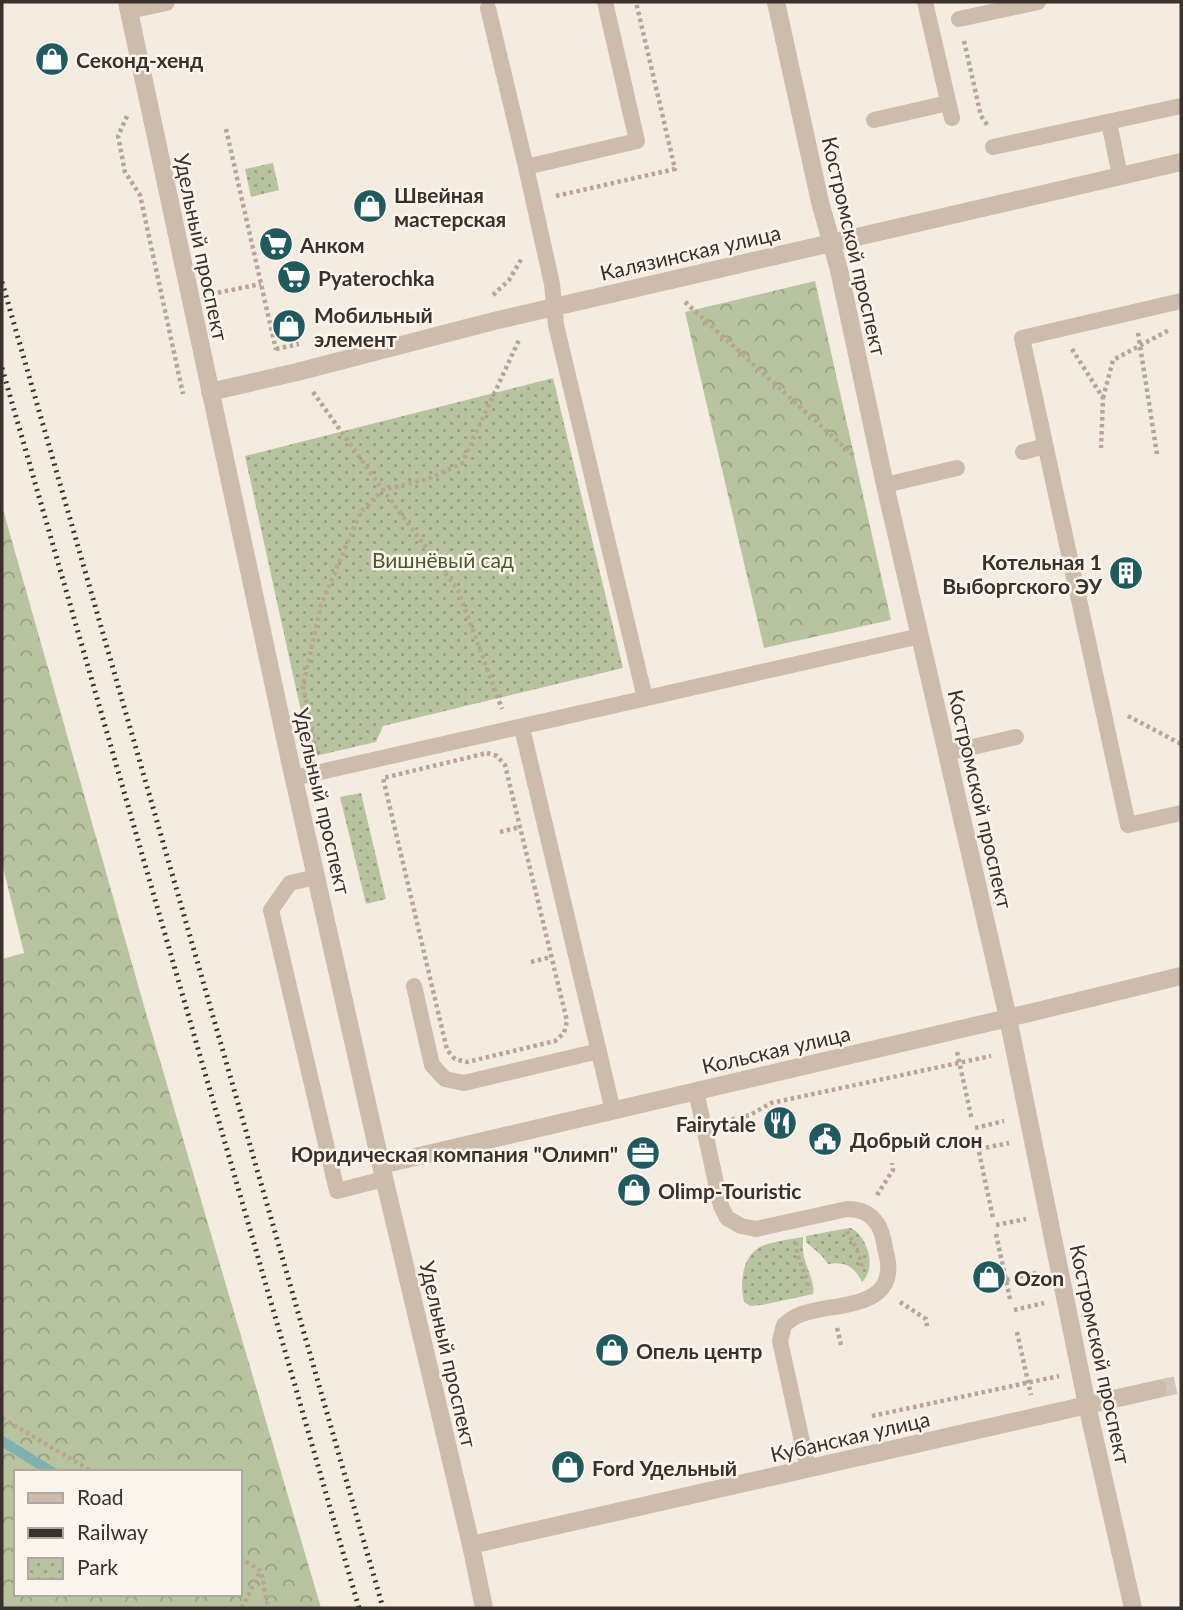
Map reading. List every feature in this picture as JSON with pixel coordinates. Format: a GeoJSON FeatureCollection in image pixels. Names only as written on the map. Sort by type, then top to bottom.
{"type":"FeatureCollection","features":[{"type":"Feature","properties":{"kind":"street"},"geometry":{"type":"LineString","coordinates":[[128,6],[166,2]]}},
{"type":"Feature","properties":{"kind":"street","name":"Костромской проспект"},"geometry":{"type":"LineString","coordinates":[[776,2],[1008,1018],[1087,1405],[1133,1608]]}},
{"type":"Feature","properties":{"kind":"street","name":"Удельный проспект"},"geometry":{"type":"LineString","coordinates":[[128,6],[294,778],[382,1172],[484,1608]]}},
{"type":"Feature","properties":{"kind":"street","name":"Калязинская улица"},"geometry":{"type":"LineString","coordinates":[[210,392],[554,307],[1181,162]]}},
{"type":"Feature","properties":{"kind":"street","name":"Кольская улица"},"geometry":{"type":"LineString","coordinates":[[382,1172],[613,1111],[1181,976]]}},
{"type":"Feature","properties":{"kind":"street","name":"Кубанская улица"},"geometry":{"type":"LineString","coordinates":[[471,1545],[1158,1389]]}},
{"type":"Feature","properties":{"kind":"lane"},"geometry":{"type":"LineString","coordinates":[[526,167],[636,141],[605,2]]}},
{"type":"Feature","properties":{"kind":"lane"},"geometry":{"type":"LineString","coordinates":[[874,120],[950,111],[925,2]]}},
{"type":"Feature","properties":{"kind":"lane"},"geometry":{"type":"LineString","coordinates":[[959,19],[1038,2]]}},
{"type":"Feature","properties":{"kind":"lane"},"geometry":{"type":"LineString","coordinates":[[488,8],[552,284],[556,325],[645,698]]}},
{"type":"Feature","properties":{"kind":"lane"},"geometry":{"type":"LineString","coordinates":[[993,147],[1181,106]]}},
{"type":"Feature","properties":{"kind":"lane"},"geometry":{"type":"LineString","coordinates":[[1108,122],[1120,176]]}},
{"type":"Feature","properties":{"kind":"lane"},"geometry":{"type":"LineString","coordinates":[[1181,301],[1022,338],[1128,825],[1181,813]]}},
{"type":"Feature","properties":{"kind":"lane"},"geometry":{"type":"LineString","coordinates":[[1023,452],[1045,446]]}},
{"type":"Feature","properties":{"kind":"lane"},"geometry":{"type":"LineString","coordinates":[[885,485],[957,468]]}},
{"type":"Feature","properties":{"kind":"lane"},"geometry":{"type":"LineString","coordinates":[[294,778],[920,636]]}},
{"type":"Feature","properties":{"kind":"lane"},"geometry":{"type":"LineString","coordinates":[[520,728],[613,1111]]}},
{"type":"Feature","properties":{"kind":"lane"},"geometry":{"type":"LineString","coordinates":[[947,753],[1016,737]]}},
{"type":"Feature","properties":{"kind":"lane"},"geometry":{"type":"LineString","coordinates":[[316,877],[290,883],[271,911],[337,1191],[382,1172]]}},
{"type":"Feature","properties":{"kind":"lane"},"geometry":{"type":"LineString","coordinates":[[414,986],[432,1065],[445,1079],[464,1083],[599,1051]]}},
{"type":"Feature","properties":{"kind":"lane"},"geometry":{"type":"LineString","coordinates":[[696,1091],[721,1206],[727,1218],[741,1226],[756,1229],[847,1209],[860,1209],[873,1218],[880,1228],[889,1266],[887,1279],[878,1292],[867,1300],[797,1316],[784,1325],[780,1341],[808,1469]]}},
{"type":"Feature","properties":{"kind":"path"},"geometry":{"type":"LineString","coordinates":[[959,19],[981,116],[988,126],[993,147]]}},
{"type":"Feature","properties":{"kind":"path"},"geometry":{"type":"LineString","coordinates":[[226,129],[278,358]]}},
{"type":"Feature","properties":{"kind":"path"},"geometry":{"type":"LineString","coordinates":[[489,299],[509,280],[539,226]]}},
{"type":"Feature","properties":{"kind":"path"},"geometry":{"type":"LineString","coordinates":[[190,299],[261,284]]}},
{"type":"Feature","properties":{"kind":"path"},"geometry":{"type":"LineString","coordinates":[[679,296],[853,456]]}},
{"type":"Feature","properties":{"kind":"path"},"geometry":{"type":"LineString","coordinates":[[320,773],[303,686],[321,605],[361,511],[383,490],[428,479],[462,463],[533,312]]}},
{"type":"Feature","properties":{"kind":"path"},"geometry":{"type":"LineString","coordinates":[[1134,312],[1157,454]]}},
{"type":"Feature","properties":{"kind":"path"},"geometry":{"type":"LineString","coordinates":[[1101,448],[1102,398],[1113,360],[1181,324]]}},
{"type":"Feature","properties":{"kind":"path"},"geometry":{"type":"LineString","coordinates":[[1061,330],[1102,398]]}},
{"type":"Feature","properties":{"kind":"path"},"geometry":{"type":"LineString","coordinates":[[297,372],[458,590],[505,718],[520,728]]}},
{"type":"Feature","properties":{"kind":"path"},"geometry":{"type":"LineString","coordinates":[[1124,714],[1181,744]]}},
{"type":"Feature","properties":{"kind":"path"},"geometry":{"type":"LineString","coordinates":[[487,753],[497,756],[505,765],[551,957],[567,1021],[564,1033],[555,1041],[467,1062],[455,1059],[447,1050],[383,778],[487,753]]}},
{"type":"Feature","properties":{"kind":"path"},"geometry":{"type":"LineString","coordinates":[[500,832],[520,827]]}},
{"type":"Feature","properties":{"kind":"path"},"geometry":{"type":"LineString","coordinates":[[531,962],[551,957]]}},
{"type":"Feature","properties":{"kind":"path"},"geometry":{"type":"LineString","coordinates":[[952,1031],[972,1120]]}},
{"type":"Feature","properties":{"kind":"path"},"geometry":{"type":"LineString","coordinates":[[729,1120],[750,1115],[771,1103],[995,1055]]}},
{"type":"Feature","properties":{"kind":"path"},"geometry":{"type":"LineString","coordinates":[[975,1128],[1009,1120]]}},
{"type":"Feature","properties":{"kind":"path"},"geometry":{"type":"LineString","coordinates":[[993,1218],[979,1151],[1014,1142]]}},
{"type":"Feature","properties":{"kind":"path"},"geometry":{"type":"LineString","coordinates":[[876,1197],[894,1170],[892,1163]]}},
{"type":"Feature","properties":{"kind":"path"},"geometry":{"type":"LineString","coordinates":[[869,1193],[885,1203]]}},
{"type":"Feature","properties":{"kind":"path"},"geometry":{"type":"LineString","coordinates":[[847,1209],[846,1232],[859,1254],[867,1300]]}},
{"type":"Feature","properties":{"kind":"path"},"geometry":{"type":"LineString","coordinates":[[996,1226],[1030,1218]]}},
{"type":"Feature","properties":{"kind":"path"},"geometry":{"type":"LineString","coordinates":[[797,1220],[796,1249],[808,1283],[811,1312]]}},
{"type":"Feature","properties":{"kind":"path"},"geometry":{"type":"LineString","coordinates":[[996,1234],[1010,1299]]}},
{"type":"Feature","properties":{"kind":"path"},"geometry":{"type":"LineString","coordinates":[[1006,1280],[1042,1272]]}},
{"type":"Feature","properties":{"kind":"path"},"geometry":{"type":"LineString","coordinates":[[894,1307],[904,1292]]}},
{"type":"Feature","properties":{"kind":"path"},"geometry":{"type":"LineString","coordinates":[[898,1301],[926,1319],[927,1326]]}},
{"type":"Feature","properties":{"kind":"path"},"geometry":{"type":"LineString","coordinates":[[1014,1310],[1049,1303]]}},
{"type":"Feature","properties":{"kind":"path"},"geometry":{"type":"LineString","coordinates":[[836,1325],[841,1345]]}},
{"type":"Feature","properties":{"kind":"path"},"geometry":{"type":"LineString","coordinates":[[1017,1332],[1031,1396]]}},
{"type":"Feature","properties":{"kind":"path"},"geometry":{"type":"LineString","coordinates":[[872,1416],[1064,1375]]}},
{"type":"Feature","properties":{"kind":"path"},"geometry":{"type":"LineString","coordinates":[[2,1418],[90,1470]]}},
{"type":"Feature","properties":{"kind":"path"},"geometry":{"type":"LineString","coordinates":[[242,1559],[261,1570],[268,1608]]}},
{"type":"Feature","properties":{"kind":"path"},"geometry":{"type":"LineString","coordinates":[[242,1608],[261,1570]]}},
{"type":"Feature","properties":{"kind":"green space"},"geometry":{"type":"Polygon","coordinates":[[[273,163],[279,190],[251,197],[245,169],[273,163]]]}},
{"type":"Feature","properties":{"kind":"green space"},"geometry":{"type":"Polygon","coordinates":[[[815,281],[891,620],[764,648],[685,312],[815,281]]]}},
{"type":"Feature","properties":{"kind":"green space","name":"Вишнёвый сад"},"geometry":{"type":"Polygon","coordinates":[[[553,378],[623,668],[383,726],[376,742],[311,757],[245,456],[553,378]]]}},
{"type":"Feature","properties":{"kind":"green space"},"geometry":{"type":"Polygon","coordinates":[[[2,506],[146,1013],[321,1608],[2,1608],[2,959],[24,953],[2,863],[2,506]]]}},
{"type":"Feature","properties":{"kind":"green space"},"geometry":{"type":"Polygon","coordinates":[[[361,793],[386,899],[366,904],[340,797],[361,793]]]}},
{"type":"Feature","properties":{"kind":"green space"},"geometry":{"type":"Polygon","coordinates":[[[851,1228],[862,1238],[870,1261],[867,1276],[862,1282],[852,1268],[839,1263],[828,1264],[806,1242],[806,1236],[851,1228]]]}},
{"type":"Feature","properties":{"kind":"green space"},"geometry":{"type":"Polygon","coordinates":[[[803,1237],[803,1254],[812,1281],[813,1294],[762,1305],[750,1306],[744,1302],[743,1272],[754,1252],[769,1244],[803,1237]]]}},
{"type":"Feature","properties":{"kind":"waterway"},"geometry":{"type":"LineString","coordinates":[[2,1441],[49,1470]]}},
{"type":"Feature","properties":{"kind":"tunnel"},"geometry":{"type":"LineString","coordinates":[[1158,1389],[1181,1384]]}},
{"type":"Feature","properties":{"kind":"railway"},"geometry":{"type":"LineString","coordinates":[[2,282],[383,1608]]}},
{"type":"Feature","properties":{"kind":"railway"},"geometry":{"type":"LineString","coordinates":[[2,368],[359,1608]]}},
{"type":"Feature","properties":{"kind":"place","name":"Секонд-хенд"},"geometry":{"type":"Point","coordinates":[52,59]}},
{"type":"Feature","properties":{"kind":"place","name":"Швейная мастерская"},"geometry":{"type":"Point","coordinates":[370,206]}},
{"type":"Feature","properties":{"kind":"place","name":"Анком"},"geometry":{"type":"Point","coordinates":[276,244]}},
{"type":"Feature","properties":{"kind":"place","name":"Pyaterochka"},"geometry":{"type":"Point","coordinates":[294,277]}},
{"type":"Feature","properties":{"kind":"place","name":"Мобильный элемент"},"geometry":{"type":"Point","coordinates":[289,326]}},
{"type":"Feature","properties":{"kind":"place","name":"Котельная 1 Выборгского ЭУ"},"geometry":{"type":"Point","coordinates":[1126,573]}},
{"type":"Feature","properties":{"kind":"place","name":"Fairytale"},"geometry":{"type":"Point","coordinates":[780,1123]}},
{"type":"Feature","properties":{"kind":"place","name":"Добрый слон"},"geometry":{"type":"Point","coordinates":[825,1139]}},
{"type":"Feature","properties":{"kind":"place","name":"Юридическая компания \"Олимп\""},"geometry":{"type":"Point","coordinates":[643,1153]}},
{"type":"Feature","properties":{"kind":"place","name":"Olimp-Touristic"},"geometry":{"type":"Point","coordinates":[634,1190]}},
{"type":"Feature","properties":{"kind":"place","name":"Ozon"},"geometry":{"type":"Point","coordinates":[989,1277]}},
{"type":"Feature","properties":{"kind":"place","name":"Опель центр"},"geometry":{"type":"Point","coordinates":[612,1350]}},
{"type":"Feature","properties":{"kind":"place","name":"Ford Удельный"},"geometry":{"type":"Point","coordinates":[568,1467]}}]}
